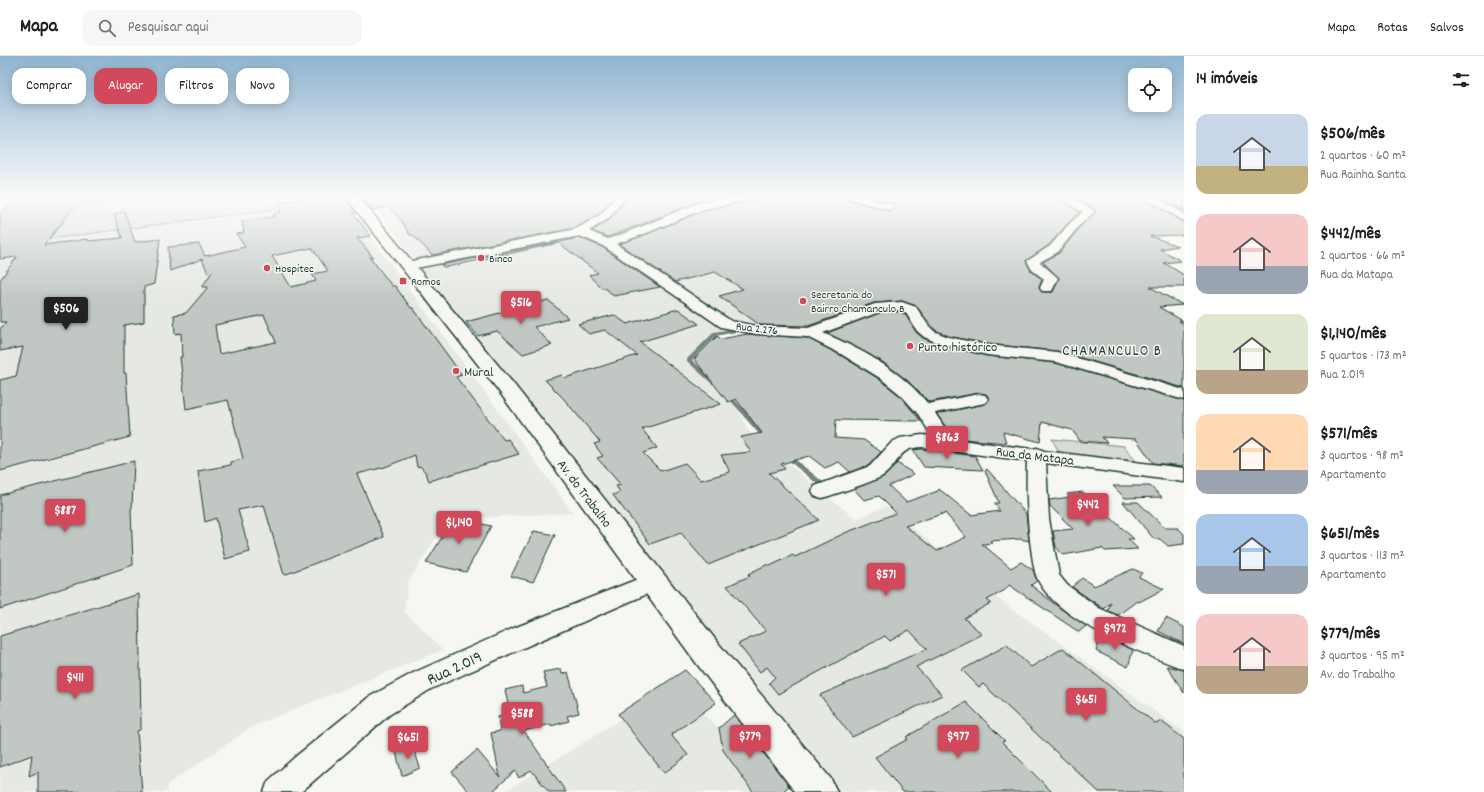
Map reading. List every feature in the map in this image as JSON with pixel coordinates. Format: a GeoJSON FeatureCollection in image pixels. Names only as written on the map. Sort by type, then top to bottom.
{"type":"FeatureCollection","features":[{"type":"Feature","properties":{"kind":"main road","name":"Av. do Trabalho"},"geometry":{"type":"LineString","coordinates":[[377,230],[505,386],[590,501],[744,701],[818,792]]}},
{"type":"Feature","properties":{"kind":"street"},"geometry":{"type":"LineString","coordinates":[[406,266],[583,230]]}},
{"type":"Feature","properties":{"kind":"street"},"geometry":{"type":"LineString","coordinates":[[607,243],[646,230]]}},
{"type":"Feature","properties":{"kind":"street"},"geometry":{"type":"LineString","coordinates":[[1047,288],[1051,278],[1036,267],[1033,261],[1054,249],[1070,230]]}},
{"type":"Feature","properties":{"kind":"street","name":"Rua 2.276"},"geometry":{"type":"LineString","coordinates":[[580,232],[594,236],[607,243],[726,324],[756,330],[809,333],[880,307],[902,306],[911,310],[922,328],[929,334],[943,340],[987,350],[1057,357],[1184,395]]}},
{"type":"Feature","properties":{"kind":"street"},"geometry":{"type":"LineString","coordinates":[[638,234],[657,239]]}},
{"type":"Feature","properties":{"kind":"street"},"geometry":{"type":"LineString","coordinates":[[809,333],[829,342],[888,377],[907,391],[924,410],[945,443]]}},
{"type":"Feature","properties":{"kind":"street"},"geometry":{"type":"LineString","coordinates":[[924,410],[979,398]]}},
{"type":"Feature","properties":{"kind":"street","name":"Rua da Matapa"},"geometry":{"type":"LineString","coordinates":[[822,491],[876,471],[900,446],[907,442],[922,440],[1037,454],[1184,475]]}},
{"type":"Feature","properties":{"kind":"street"},"geometry":{"type":"LineString","coordinates":[[1037,454],[1036,495],[1040,539],[1048,578],[1063,597],[1090,615],[1184,658]]}},
{"type":"Feature","properties":{"kind":"street","name":"Rua 2.019"},"geometry":{"type":"LineString","coordinates":[[279,792],[306,767],[380,706],[422,681],[523,636],[653,582]]}},
{"type":"Feature","properties":{"kind":"shaded area"},"geometry":{"type":"Polygon","coordinates":[[[0,230],[366,230],[573,513],[448,519],[408,582],[404,611],[443,650],[255,725],[168,784],[168,792],[0,792],[0,230]]]}},
{"type":"Feature","properties":{"kind":"shaded area"},"geometry":{"type":"Polygon","coordinates":[[[56,230],[114,230],[49,239],[56,230]]]}},
{"type":"Feature","properties":{"kind":"shaded area"},"geometry":{"type":"Polygon","coordinates":[[[392,230],[532,230],[540,237],[598,230],[616,238],[641,254],[756,248],[845,298],[755,326],[713,333],[687,360],[734,401],[749,432],[856,519],[887,506],[997,598],[1184,732],[1184,792],[830,792],[689,621],[392,230]]]}},
{"type":"Feature","properties":{"kind":"shaded area"},"geometry":{"type":"Polygon","coordinates":[[[1052,439],[1124,446],[1136,461],[1060,454],[1052,439]]]}},
{"type":"Feature","properties":{"kind":"shaded area"},"geometry":{"type":"Polygon","coordinates":[[[673,687],[789,792],[504,792],[673,687]]]}},
{"type":"Feature","properties":{"kind":"building"},"geometry":{"type":"Polygon","coordinates":[[[0,230],[55,230],[44,245],[88,239],[88,241],[122,238],[119,230],[131,230],[135,242],[160,239],[154,284],[144,287],[144,322],[124,325],[124,373],[126,373],[130,437],[0,471],[0,380],[16,376],[23,347],[0,351],[0,329],[6,322],[0,322],[0,280],[17,257],[0,259],[0,230]]]}},
{"type":"Feature","properties":{"kind":"building"},"geometry":{"type":"Polygon","coordinates":[[[244,230],[367,230],[371,236],[357,238],[373,257],[370,257],[392,286],[395,286],[411,308],[413,308],[462,375],[456,377],[504,440],[508,439],[519,454],[429,481],[426,473],[420,466],[417,467],[415,455],[385,467],[357,474],[384,537],[284,575],[264,505],[238,510],[250,552],[225,559],[216,518],[205,522],[198,471],[231,465],[231,462],[243,459],[228,400],[186,409],[180,357],[182,357],[181,333],[175,334],[174,315],[186,313],[208,287],[202,287],[212,272],[208,273],[202,259],[170,271],[168,247],[199,244],[205,256],[245,247],[236,234],[244,233],[244,230]],[[312,248],[272,256],[291,287],[316,281],[312,274],[328,271],[312,248]],[[264,315],[215,325],[219,354],[276,342],[264,315]]]}},
{"type":"Feature","properties":{"kind":"building"},"geometry":{"type":"Polygon","coordinates":[[[407,230],[563,230],[432,255],[413,235],[410,235],[407,230]]]}},
{"type":"Feature","properties":{"kind":"building"},"geometry":{"type":"Polygon","coordinates":[[[593,230],[625,230],[608,237],[592,231],[593,230]]]}},
{"type":"Feature","properties":{"kind":"building"},"geometry":{"type":"Polygon","coordinates":[[[653,230],[1062,230],[1049,245],[1026,261],[1031,271],[1042,279],[1039,287],[1042,292],[1053,292],[1059,278],[1043,262],[1059,253],[1077,230],[1184,230],[1184,235],[1150,236],[1178,246],[1160,249],[1181,261],[1164,263],[1184,275],[1184,287],[1150,287],[1183,305],[1159,307],[1183,321],[1179,321],[1184,324],[1184,388],[1057,351],[987,344],[948,336],[935,330],[916,306],[902,301],[874,303],[808,326],[760,325],[719,296],[743,289],[715,272],[675,282],[619,244],[653,230]]]}},
{"type":"Feature","properties":{"kind":"building"},"geometry":{"type":"Polygon","coordinates":[[[580,238],[602,247],[660,287],[614,296],[605,288],[601,288],[589,275],[598,273],[559,243],[447,267],[443,267],[441,265],[580,238]]]}},
{"type":"Feature","properties":{"kind":"building"},"geometry":{"type":"Polygon","coordinates":[[[548,300],[568,318],[534,327],[552,345],[523,354],[497,331],[478,336],[466,322],[548,300]]]}},
{"type":"Feature","properties":{"kind":"building"},"geometry":{"type":"Polygon","coordinates":[[[678,309],[699,324],[640,342],[721,404],[642,429],[657,448],[643,453],[661,471],[685,463],[701,480],[730,472],[721,455],[751,452],[741,437],[762,433],[736,399],[728,402],[694,359],[717,336],[721,339],[747,334],[807,338],[840,355],[879,379],[900,396],[921,421],[836,420],[835,438],[864,440],[881,452],[869,465],[850,472],[839,462],[825,468],[809,456],[781,464],[785,469],[769,473],[819,520],[708,565],[681,533],[650,544],[613,495],[620,492],[616,486],[621,485],[597,458],[603,456],[594,444],[600,442],[563,398],[545,380],[562,375],[565,378],[637,355],[605,330],[589,334],[578,324],[614,315],[627,324],[678,309]]]}},
{"type":"Feature","properties":{"kind":"building"},"geometry":{"type":"Polygon","coordinates":[[[882,312],[900,312],[905,314],[916,332],[923,338],[938,344],[987,356],[1056,363],[1184,401],[1184,466],[1153,463],[1136,439],[1102,437],[1107,443],[1080,441],[1072,430],[1042,422],[1040,442],[1003,432],[1006,443],[953,438],[937,414],[985,404],[990,399],[986,394],[979,393],[929,402],[907,380],[881,361],[827,333],[882,312]]]}},
{"type":"Feature","properties":{"kind":"building"},"geometry":{"type":"Polygon","coordinates":[[[922,449],[975,456],[983,470],[924,467],[913,450],[922,449]]]}},
{"type":"Feature","properties":{"kind":"building"},"geometry":{"type":"Polygon","coordinates":[[[134,461],[131,509],[133,565],[0,609],[0,495],[134,461]]]}},
{"type":"Feature","properties":{"kind":"building"},"geometry":{"type":"Polygon","coordinates":[[[897,463],[914,474],[889,486],[906,502],[938,491],[939,489],[971,515],[1000,511],[994,503],[999,503],[985,471],[987,469],[1026,514],[1029,541],[1020,539],[990,541],[993,543],[982,544],[1011,568],[1021,562],[1033,570],[1037,581],[1031,585],[1061,609],[1086,626],[1079,632],[1009,585],[1005,590],[987,600],[991,603],[964,618],[982,634],[916,667],[942,695],[852,737],[820,695],[927,649],[909,630],[890,641],[885,636],[778,694],[769,683],[775,677],[767,667],[760,672],[738,644],[766,631],[727,586],[750,576],[748,574],[768,564],[770,566],[793,555],[795,557],[845,533],[896,513],[879,496],[864,500],[854,489],[885,476],[897,463]],[[945,513],[905,526],[937,551],[966,537],[945,513]]]}},
{"type":"Feature","properties":{"kind":"building"},"geometry":{"type":"Polygon","coordinates":[[[1113,486],[1150,486],[1162,497],[1125,498],[1113,486]]]}},
{"type":"Feature","properties":{"kind":"building"},"geometry":{"type":"Polygon","coordinates":[[[1083,492],[1134,539],[1128,539],[1138,549],[1105,551],[1102,548],[1063,555],[1056,547],[1053,531],[1073,529],[1050,506],[1049,500],[1070,497],[1067,494],[1083,492]]]}},
{"type":"Feature","properties":{"kind":"building"},"geometry":{"type":"Polygon","coordinates":[[[1123,502],[1138,502],[1165,528],[1178,528],[1184,534],[1184,544],[1168,546],[1160,539],[1154,539],[1123,502]]]}},
{"type":"Feature","properties":{"kind":"building"},"geometry":{"type":"Polygon","coordinates":[[[454,518],[491,526],[466,572],[426,563],[454,518]]]}},
{"type":"Feature","properties":{"kind":"building"},"geometry":{"type":"Polygon","coordinates":[[[534,531],[555,535],[533,582],[511,576],[534,531]]]}},
{"type":"Feature","properties":{"kind":"building"},"geometry":{"type":"Polygon","coordinates":[[[1133,569],[1142,573],[1139,577],[1164,589],[1139,602],[1137,601],[1118,615],[1108,611],[1111,602],[1104,609],[1072,587],[1082,578],[1094,586],[1133,569]]]}},
{"type":"Feature","properties":{"kind":"building"},"geometry":{"type":"Polygon","coordinates":[[[139,594],[141,729],[137,731],[142,792],[38,792],[38,772],[29,776],[32,755],[0,767],[0,636],[139,594]]]}},
{"type":"Feature","properties":{"kind":"building"},"geometry":{"type":"Polygon","coordinates":[[[1166,618],[1184,627],[1184,644],[1158,631],[1166,618]]]}},
{"type":"Feature","properties":{"kind":"building"},"geometry":{"type":"Polygon","coordinates":[[[1101,635],[1133,650],[1128,667],[1096,651],[1101,635]]]}},
{"type":"Feature","properties":{"kind":"building"},"geometry":{"type":"Polygon","coordinates":[[[1007,645],[1031,667],[1063,648],[1156,724],[1161,721],[1184,739],[1184,792],[1099,792],[983,684],[979,687],[962,670],[1007,645]]]}},
{"type":"Feature","properties":{"kind":"building"},"geometry":{"type":"Polygon","coordinates":[[[1167,666],[1184,670],[1184,693],[1167,666]]]}},
{"type":"Feature","properties":{"kind":"building"},"geometry":{"type":"Polygon","coordinates":[[[561,669],[562,674],[568,672],[579,713],[567,716],[569,721],[524,731],[566,792],[549,792],[531,770],[519,778],[515,771],[492,792],[469,792],[452,772],[477,750],[500,777],[491,733],[500,731],[498,717],[510,714],[505,690],[522,686],[523,693],[547,687],[543,672],[561,669]]]}},
{"type":"Feature","properties":{"kind":"building"},"geometry":{"type":"Polygon","coordinates":[[[685,670],[716,703],[671,735],[688,755],[664,773],[618,714],[685,670]]]}},
{"type":"Feature","properties":{"kind":"building"},"geometry":{"type":"Polygon","coordinates":[[[966,702],[1005,741],[1002,742],[1052,792],[903,792],[875,757],[908,739],[906,737],[966,702]]]}},
{"type":"Feature","properties":{"kind":"building"},"geometry":{"type":"Polygon","coordinates":[[[734,715],[789,786],[782,792],[753,792],[723,750],[719,728],[734,715]]]}},
{"type":"Feature","properties":{"kind":"building"},"geometry":{"type":"Polygon","coordinates":[[[413,745],[420,768],[402,776],[396,752],[413,745]]]}},
{"type":"Feature","properties":{"kind":"waterway"},"geometry":{"type":"LineString","coordinates":[[713,382],[689,360],[715,334],[741,329]]}},
{"type":"Feature","properties":{"kind":"waterway"},"geometry":{"type":"LineString","coordinates":[[729,396],[746,415]]}},
{"type":"Feature","properties":{"kind":"waterway"},"geometry":{"type":"LineString","coordinates":[[745,414],[765,437]]}},
{"type":"Feature","properties":{"kind":"waterway"},"geometry":{"type":"LineString","coordinates":[[788,457],[824,486]]}},
{"type":"Feature","properties":{"kind":"place","name":"Binco"},"geometry":{"type":"Point","coordinates":[481,258]}},
{"type":"Feature","properties":{"kind":"place","name":"Hospitec"},"geometry":{"type":"Point","coordinates":[267,268]}},
{"type":"Feature","properties":{"kind":"place","name":"Romos"},"geometry":{"type":"Point","coordinates":[403,281]}},
{"type":"Feature","properties":{"kind":"place","name":"Secretaria do Bairro Chamanculo B"},"geometry":{"type":"Point","coordinates":[803,301]}},
{"type":"Feature","properties":{"kind":"place","name":"Punto histórico"},"geometry":{"type":"Point","coordinates":[910,346]}},
{"type":"Feature","properties":{"kind":"place","name":"Mural"},"geometry":{"type":"Point","coordinates":[456,371]}},
{"type":"Feature","properties":{"kind":"district","name":"CHAMANCULO B"},"geometry":{"type":"Point","coordinates":[1112,350]}}]}
